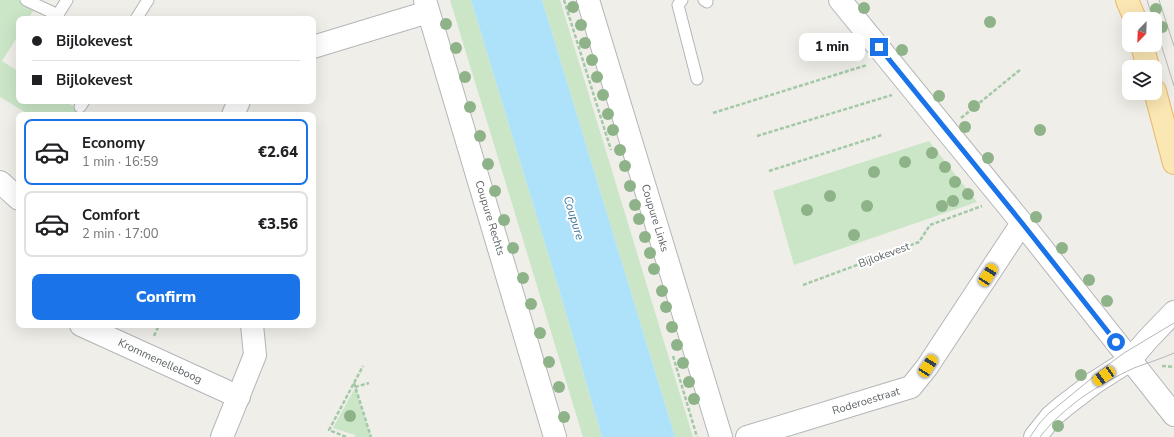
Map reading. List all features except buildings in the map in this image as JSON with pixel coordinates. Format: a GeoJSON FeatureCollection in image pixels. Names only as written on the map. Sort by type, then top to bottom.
{"type":"FeatureCollection","features":[{"type":"Feature","properties":{"kind":"main road"},"geometry":{"type":"LineString","coordinates":[[1127,0],[1132,12]]}},
{"type":"Feature","properties":{"kind":"main road"},"geometry":{"type":"LineString","coordinates":[[1157,100],[1174,163]]}},
{"type":"Feature","properties":{"kind":"street","name":"Coupure Links"},"geometry":{"type":"LineString","coordinates":[[588,0],[721,437]]}},
{"type":"Feature","properties":{"kind":"street"},"geometry":{"type":"LineString","coordinates":[[840,0],[1022,223],[1174,415]]}},
{"type":"Feature","properties":{"kind":"street"},"geometry":{"type":"LineString","coordinates":[[316,46],[427,6]]}},
{"type":"Feature","properties":{"kind":"street","name":"Coupure Rechts"},"geometry":{"type":"LineString","coordinates":[[427,6],[555,437]]}},
{"type":"Feature","properties":{"kind":"street"},"geometry":{"type":"LineString","coordinates":[[0,182],[16,196]]}},
{"type":"Feature","properties":{"kind":"street","name":"Roderoestraat"},"geometry":{"type":"LineString","coordinates":[[747,437],[911,387],[928,366],[1022,223]]}},
{"type":"Feature","properties":{"kind":"street"},"geometry":{"type":"LineString","coordinates":[[1035,437],[1051,417],[1064,406],[1094,383],[1130,360],[1174,312]]}},
{"type":"Feature","properties":{"kind":"street","name":"Krommenelleboog"},"geometry":{"type":"LineString","coordinates":[[88,328],[239,397]]}},
{"type":"Feature","properties":{"kind":"street"},"geometry":{"type":"LineString","coordinates":[[222,437],[255,355],[252,328]]}},
{"type":"Feature","properties":{"kind":"lane"},"geometry":{"type":"LineString","coordinates":[[26,0],[54,16]]}},
{"type":"Feature","properties":{"kind":"lane"},"geometry":{"type":"LineString","coordinates":[[57,16],[67,0]]}},
{"type":"Feature","properties":{"kind":"lane"},"geometry":{"type":"LineString","coordinates":[[138,16],[148,0]]}},
{"type":"Feature","properties":{"kind":"lane"},"geometry":{"type":"LineString","coordinates":[[682,0],[678,5],[697,79]]}},
{"type":"Feature","properties":{"kind":"path"},"geometry":{"type":"LineString","coordinates":[[564,0],[612,155]]}},
{"type":"Feature","properties":{"kind":"path"},"geometry":{"type":"LineString","coordinates":[[713,113],[888,58]]}},
{"type":"Feature","properties":{"kind":"path"},"geometry":{"type":"LineString","coordinates":[[946,130],[1021,69]]}},
{"type":"Feature","properties":{"kind":"path"},"geometry":{"type":"LineString","coordinates":[[757,136],[913,89]]}},
{"type":"Feature","properties":{"kind":"path"},"geometry":{"type":"LineString","coordinates":[[769,171],[882,135]]}},
{"type":"Feature","properties":{"kind":"path","name":"Bijlokevest"},"geometry":{"type":"LineString","coordinates":[[803,284],[919,242],[930,225],[1002,199]]}},
{"type":"Feature","properties":{"kind":"path"},"geometry":{"type":"LineString","coordinates":[[673,356],[698,437]]}},
{"type":"Feature","properties":{"kind":"path"},"geometry":{"type":"LineString","coordinates":[[346,437],[329,430],[363,366]]}},
{"type":"Feature","properties":{"kind":"path"},"geometry":{"type":"LineString","coordinates":[[354,383],[371,437]]}},
{"type":"Feature","properties":{"kind":"path"},"geometry":{"type":"LineString","coordinates":[[355,387],[369,383]]}},
{"type":"Feature","properties":{"kind":"green space"},"geometry":{"type":"Polygon","coordinates":[[[0,0],[40,0],[30,16],[16,16],[16,39],[2,61],[16,70],[16,104],[70,104],[82,112],[25,112],[0,97],[0,0]]]}},
{"type":"Feature","properties":{"kind":"green space"},"geometry":{"type":"Polygon","coordinates":[[[450,0],[471,0],[564,306],[602,437],[583,437],[450,0]]]}},
{"type":"Feature","properties":{"kind":"green space"},"geometry":{"type":"Polygon","coordinates":[[[542,0],[560,0],[693,437],[675,437],[542,0]]]}},
{"type":"Feature","properties":{"kind":"green space"},"geometry":{"type":"Polygon","coordinates":[[[929,141],[977,202],[794,265],[773,191],[929,141]]]}},
{"type":"Feature","properties":{"kind":"green space"},"geometry":{"type":"Polygon","coordinates":[[[355,388],[371,437],[355,437],[355,435],[333,428],[355,388]]]}},
{"type":"Feature","properties":{"kind":"water","name":"Coupure"},"geometry":{"type":"Polygon","coordinates":[[[471,0],[542,0],[675,437],[602,437],[564,306],[471,0]]]}},
{"type":"Feature","properties":{"kind":"tram line"},"geometry":{"type":"LineString","coordinates":[[1147,0],[1151,12]]}},
{"type":"Feature","properties":{"kind":"tram line"},"geometry":{"type":"LineString","coordinates":[[1159,0],[1174,46]]}},
{"type":"Feature","properties":{"kind":"tram line"},"geometry":{"type":"LineString","coordinates":[[1162,47],[1174,86]]}},
{"type":"Feature","properties":{"kind":"tram line"},"geometry":{"type":"LineString","coordinates":[[1030,437],[1048,414],[1109,364],[1124,353],[1174,323]]}},
{"type":"Feature","properties":{"kind":"tram line"},"geometry":{"type":"LineString","coordinates":[[1040,437],[1060,415],[1095,389],[1134,368],[1174,353]]}},
{"type":"Feature","properties":{"kind":"route"},"geometry":{"type":"LineString","coordinates":[[879,47],[1022,223],[1116,342]]}}]}
